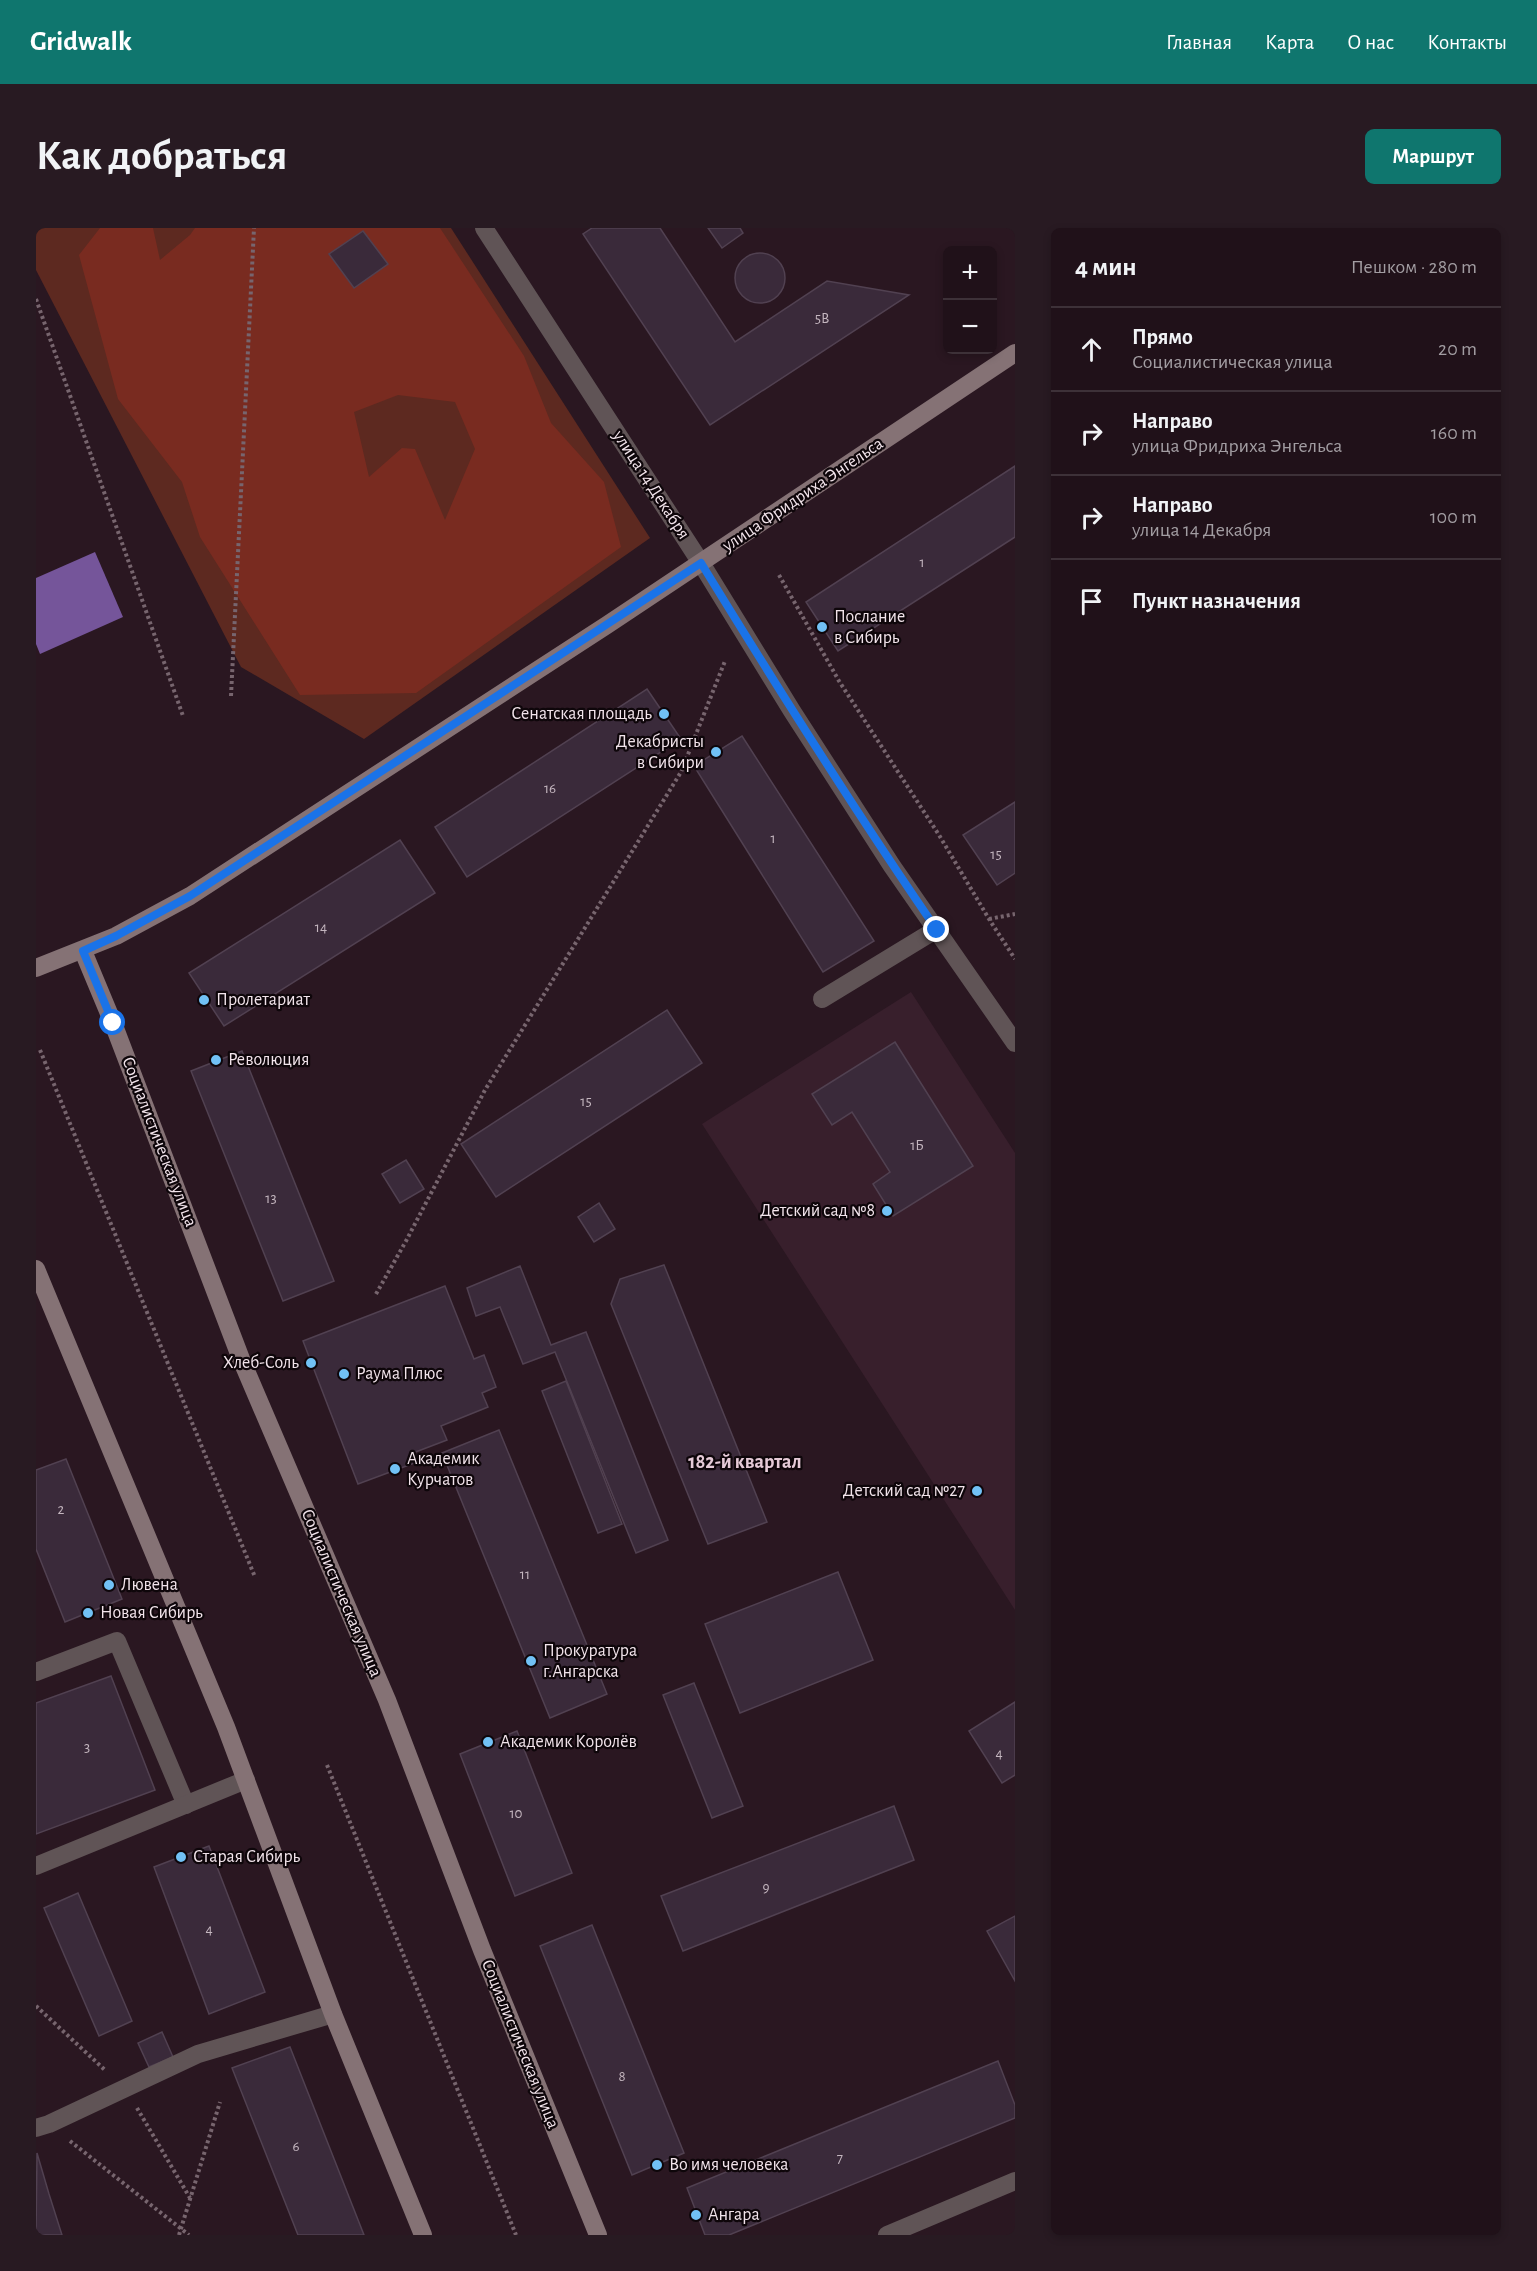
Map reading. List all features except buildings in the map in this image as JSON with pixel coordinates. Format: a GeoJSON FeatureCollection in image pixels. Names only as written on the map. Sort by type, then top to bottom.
{"type":"FeatureCollection","features":[{"type":"Feature","properties":{"kind":"street","name":"улица 14 Декабря"},"geometry":{"type":"LineString","coordinates":[[484,228],[701,563],[892,866],[1015,1043]]}},
{"type":"Feature","properties":{"kind":"street","name":"улица Фридриха Энгельса"},"geometry":{"type":"LineString","coordinates":[[36,968],[116,936],[190,896],[701,563],[1015,353]]}},
{"type":"Feature","properties":{"kind":"street"},"geometry":{"type":"LineString","coordinates":[[822,999],[937,930]]}},
{"type":"Feature","properties":{"kind":"street","name":"Социалистическая улица"},"geometry":{"type":"LineString","coordinates":[[83,951],[113,1023],[242,1359],[387,1700],[482,1950],[598,2235]]}},
{"type":"Feature","properties":{"kind":"street"},"geometry":{"type":"LineString","coordinates":[[36,1269],[221,1716],[333,2014],[423,2235]]}},
{"type":"Feature","properties":{"kind":"street"},"geometry":{"type":"LineString","coordinates":[[36,1672],[117,1641],[186,1805]]}},
{"type":"Feature","properties":{"kind":"street"},"geometry":{"type":"LineString","coordinates":[[36,1866],[246,1780]]}},
{"type":"Feature","properties":{"kind":"street"},"geometry":{"type":"LineString","coordinates":[[42,2126],[198,2054],[333,2014]]}},
{"type":"Feature","properties":{"kind":"street"},"geometry":{"type":"LineString","coordinates":[[886,2235],[1015,2181]]}},
{"type":"Feature","properties":{"kind":"path"},"geometry":{"type":"LineString","coordinates":[[231,696],[254,228]]}},
{"type":"Feature","properties":{"kind":"path"},"geometry":{"type":"LineString","coordinates":[[36,299],[183,716]]}},
{"type":"Feature","properties":{"kind":"path"},"geometry":{"type":"LineString","coordinates":[[779,575],[839,681],[939,835],[988,919],[1015,959]]}},
{"type":"Feature","properties":{"kind":"path"},"geometry":{"type":"LineString","coordinates":[[376,1294],[485,1090],[681,772],[725,661]]}},
{"type":"Feature","properties":{"kind":"path"},"geometry":{"type":"LineString","coordinates":[[988,919],[1015,914]]}},
{"type":"Feature","properties":{"kind":"path"},"geometry":{"type":"LineString","coordinates":[[40,1050],[255,1577]]}},
{"type":"Feature","properties":{"kind":"path"},"geometry":{"type":"LineString","coordinates":[[327,1765],[516,2235]]}},
{"type":"Feature","properties":{"kind":"path"},"geometry":{"type":"LineString","coordinates":[[36,2006],[125,2088],[190,2198]]}},
{"type":"Feature","properties":{"kind":"path"},"geometry":{"type":"LineString","coordinates":[[180,2232],[220,2102]]}},
{"type":"Feature","properties":{"kind":"path"},"geometry":{"type":"LineString","coordinates":[[42,2126],[180,2232],[189,2235]]}},
{"type":"Feature","properties":{"kind":"shaded area"},"geometry":{"type":"Polygon","coordinates":[[[36,228],[451,228],[650,538],[364,739],[241,667],[36,270],[36,228]]]}},
{"type":"Feature","properties":{"kind":"shaded area"},"geometry":{"type":"Polygon","coordinates":[[[100,228],[153,228],[160,260],[195,228],[440,228],[524,356],[551,423],[604,482],[621,547],[416,693],[300,695],[200,537],[182,482],[118,399],[79,255],[100,228]],[[398,395],[354,412],[369,477],[402,448],[415,449],[445,520],[475,449],[455,402],[398,395]]]}},
{"type":"Feature","properties":{"kind":"shaded area"},"geometry":{"type":"Polygon","coordinates":[[[95,552],[123,617],[40,654],[36,644],[36,578],[95,552]]]}},
{"type":"Feature","properties":{"kind":"shaded area","name":"Детский сад №8"},"geometry":{"type":"Polygon","coordinates":[[[911,992],[1015,1153],[1015,1610],[702,1124],[911,992]]]}},
{"type":"Feature","properties":{"kind":"place","name":"Послание в Сибирь"},"geometry":{"type":"Point","coordinates":[822,627]}},
{"type":"Feature","properties":{"kind":"place","name":"Сенатская площадь"},"geometry":{"type":"Point","coordinates":[664,714]}},
{"type":"Feature","properties":{"kind":"place","name":"Декабристы в Сибири"},"geometry":{"type":"Point","coordinates":[716,752]}},
{"type":"Feature","properties":{"kind":"place","name":"Пролетариат"},"geometry":{"type":"Point","coordinates":[204,1000]}},
{"type":"Feature","properties":{"kind":"place","name":"Революция"},"geometry":{"type":"Point","coordinates":[216,1060]}},
{"type":"Feature","properties":{"kind":"place","name":"Детский сад №8"},"geometry":{"type":"Point","coordinates":[887,1211]}},
{"type":"Feature","properties":{"kind":"place","name":"Хлеб-Соль"},"geometry":{"type":"Point","coordinates":[311,1363]}},
{"type":"Feature","properties":{"kind":"place","name":"Раума Плюс"},"geometry":{"type":"Point","coordinates":[344,1374]}},
{"type":"Feature","properties":{"kind":"place","name":"Академик Курчатов"},"geometry":{"type":"Point","coordinates":[395,1469]}},
{"type":"Feature","properties":{"kind":"place","name":"Детский сад №27"},"geometry":{"type":"Point","coordinates":[977,1491]}},
{"type":"Feature","properties":{"kind":"place","name":"Лювена"},"geometry":{"type":"Point","coordinates":[109,1585]}},
{"type":"Feature","properties":{"kind":"place","name":"Новая Сибирь"},"geometry":{"type":"Point","coordinates":[88,1613]}},
{"type":"Feature","properties":{"kind":"place","name":"Прокуратура г.Ангарска"},"geometry":{"type":"Point","coordinates":[531,1661]}},
{"type":"Feature","properties":{"kind":"place","name":"Академик Королёв"},"geometry":{"type":"Point","coordinates":[488,1742]}},
{"type":"Feature","properties":{"kind":"place","name":"Старая Сибирь"},"geometry":{"type":"Point","coordinates":[181,1857]}},
{"type":"Feature","properties":{"kind":"place","name":"Во имя человека"},"geometry":{"type":"Point","coordinates":[657,2165]}},
{"type":"Feature","properties":{"kind":"place","name":"Ангара"},"geometry":{"type":"Point","coordinates":[696,2215]}},
{"type":"Feature","properties":{"kind":"district","name":"182-й квартал"},"geometry":{"type":"Point","coordinates":[745,1462]}},
{"type":"Feature","properties":{"kind":"route"},"geometry":{"type":"LineString","coordinates":[[113,1023],[83,951],[190,896],[701,563],[792,711],[892,866],[937,930]]}}]}
